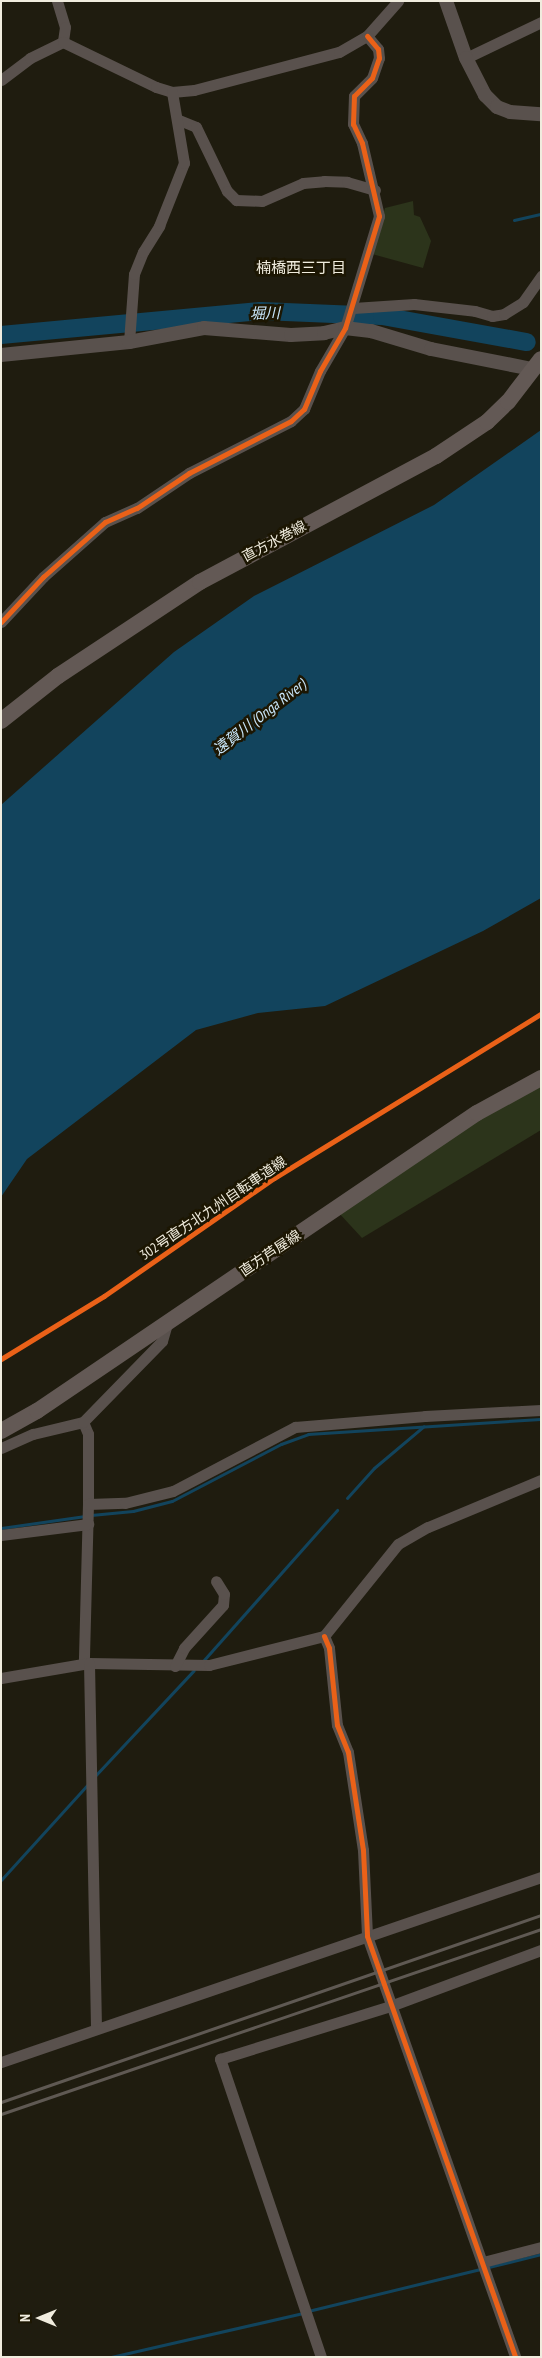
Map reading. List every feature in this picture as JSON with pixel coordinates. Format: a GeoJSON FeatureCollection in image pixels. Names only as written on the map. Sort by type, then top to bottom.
{"type":"FeatureCollection","features":[{"type":"Feature","properties":{"kind":"main road","name":"直方水巻線"},"geometry":{"type":"LineString","coordinates":[[1,721],[58,676],[200,582],[436,456],[487,422],[508,402],[536,364]]}},
{"type":"Feature","properties":{"kind":"main road","name":"直方芦屋線"},"geometry":{"type":"LineString","coordinates":[[1,1431],[37,1411],[476,1113],[541,1078]]}},
{"type":"Feature","properties":{"kind":"street"},"geometry":{"type":"LineString","coordinates":[[57,1],[64,20],[63,42]]}},
{"type":"Feature","properties":{"kind":"street"},"geometry":{"type":"LineString","coordinates":[[63,42],[128,75],[172,92],[223,84],[324,58],[367,36],[398,1]]}},
{"type":"Feature","properties":{"kind":"street"},"geometry":{"type":"LineString","coordinates":[[446,1],[466,58],[485,95],[497,106],[510,112],[541,114]]}},
{"type":"Feature","properties":{"kind":"street"},"geometry":{"type":"LineString","coordinates":[[466,58],[541,22]]}},
{"type":"Feature","properties":{"kind":"street"},"geometry":{"type":"LineString","coordinates":[[1,622],[43,577],[106,522],[137,508],[189,473],[291,421],[304,409],[320,371],[349,318],[379,216],[375,190],[353,124],[354,96],[372,78],[378,58],[378,50],[367,36]]}},
{"type":"Feature","properties":{"kind":"street"},"geometry":{"type":"LineString","coordinates":[[1,80],[38,54],[63,42]]}},
{"type":"Feature","properties":{"kind":"street"},"geometry":{"type":"LineString","coordinates":[[129,340],[134,274],[159,226],[184,162],[179,120],[172,92]]}},
{"type":"Feature","properties":{"kind":"street"},"geometry":{"type":"LineString","coordinates":[[179,120],[196,127],[227,191],[236,200],[248,203],[262,201],[303,183],[324,181],[347,182],[375,190]]}},
{"type":"Feature","properties":{"kind":"street"},"geometry":{"type":"LineString","coordinates":[[1,355],[129,340],[204,328],[291,334],[324,334],[349,318],[414,304],[474,310],[492,316],[515,310],[541,276]]}},
{"type":"Feature","properties":{"kind":"street"},"geometry":{"type":"LineString","coordinates":[[349,318],[372,331],[432,349],[536,364]]}},
{"type":"Feature","properties":{"kind":"street"},"geometry":{"type":"LineString","coordinates":[[1,1448],[33,1434],[84,1422],[162,1341],[167,1323]]}},
{"type":"Feature","properties":{"kind":"street"},"geometry":{"type":"LineString","coordinates":[[88,1506],[125,1503],[173,1491],[295,1428],[425,1416],[541,1410]]}},
{"type":"Feature","properties":{"kind":"street"},"geometry":{"type":"LineString","coordinates":[[84,1422],[88,1434],[86,1663],[96,2029]]}},
{"type":"Feature","properties":{"kind":"street"},"geometry":{"type":"LineString","coordinates":[[1,1678],[86,1663],[209,1666],[324,1636],[398,1544],[428,1527],[541,1480]]}},
{"type":"Feature","properties":{"kind":"street"},"geometry":{"type":"LineString","coordinates":[[1,1535],[88,1523]]}},
{"type":"Feature","properties":{"kind":"street"},"geometry":{"type":"LineString","coordinates":[[175,1666],[184,1648],[222,1605],[224,1594],[216,1581]]}},
{"type":"Feature","properties":{"kind":"street"},"geometry":{"type":"LineString","coordinates":[[324,1636],[329,1648],[337,1724],[348,1752],[360,1824],[367,1936],[393,2005],[515,2357]]}},
{"type":"Feature","properties":{"kind":"street"},"geometry":{"type":"LineString","coordinates":[[1,2062],[541,1877]]}},
{"type":"Feature","properties":{"kind":"street"},"geometry":{"type":"LineString","coordinates":[[321,2357],[220,2059],[393,2005],[541,1950]]}},
{"type":"Feature","properties":{"kind":"street"},"geometry":{"type":"LineString","coordinates":[[483,2262],[541,2247]]}},
{"type":"Feature","properties":{"kind":"green space"},"geometry":{"type":"Polygon","coordinates":[[[413,201],[414,215],[420,217],[431,241],[423,268],[372,254],[385,208],[413,201]]]}},
{"type":"Feature","properties":{"kind":"green space"},"geometry":{"type":"Polygon","coordinates":[[[541,1083],[541,1130],[362,1238],[338,1212],[474,1121],[541,1083]]]}},
{"type":"Feature","properties":{"kind":"water","name":"遠賀川 (Onga River)"},"geometry":{"type":"Polygon","coordinates":[[[541,430],[541,898],[483,931],[325,1006],[258,1013],[196,1030],[27,1159],[1,1197],[1,805],[174,652],[254,596],[434,505],[541,430]]]}},
{"type":"Feature","properties":{"kind":"waterway"},"geometry":{"type":"LineString","coordinates":[[514,220],[541,214]]}},
{"type":"Feature","properties":{"kind":"waterway","name":"堀川"},"geometry":{"type":"LineString","coordinates":[[1,335],[261,311],[382,316],[527,342]]}},
{"type":"Feature","properties":{"kind":"waterway"},"geometry":{"type":"LineString","coordinates":[[91,1515],[133,1511],[172,1501],[281,1444],[308,1434],[541,1419]]}},
{"type":"Feature","properties":{"kind":"waterway"},"geometry":{"type":"LineString","coordinates":[[347,1498],[374,1468],[424,1426]]}},
{"type":"Feature","properties":{"kind":"waterway"},"geometry":{"type":"LineString","coordinates":[[203,1661],[337,1510]]}},
{"type":"Feature","properties":{"kind":"waterway"},"geometry":{"type":"LineString","coordinates":[[1,1528],[85,1516]]}},
{"type":"Feature","properties":{"kind":"waterway"},"geometry":{"type":"LineString","coordinates":[[94,1777],[194,1670]]}},
{"type":"Feature","properties":{"kind":"waterway"},"geometry":{"type":"LineString","coordinates":[[1,1880],[87,1785]]}},
{"type":"Feature","properties":{"kind":"waterway"},"geometry":{"type":"LineString","coordinates":[[308,2311],[541,2254]]}},
{"type":"Feature","properties":{"kind":"waterway"},"geometry":{"type":"LineString","coordinates":[[111,2357],[303,2313]]}},
{"type":"Feature","properties":{"kind":"railway"},"geometry":{"type":"LineString","coordinates":[[1,2102],[541,1915]]}},
{"type":"Feature","properties":{"kind":"railway"},"geometry":{"type":"LineString","coordinates":[[1,2114],[541,1929]]}},
{"type":"Feature","properties":{"kind":"cycle path"},"geometry":{"type":"LineString","coordinates":[[1,622],[43,577],[105,522],[137,508],[189,473],[291,421],[304,409],[320,371],[345,328],[379,216],[362,143],[353,124],[354,96],[372,78],[379,58],[378,49],[367,36]]}},
{"type":"Feature","properties":{"kind":"cycle path","name":"302号直方北九州自転車道線"},"geometry":{"type":"LineString","coordinates":[[1,1359],[104,1296],[274,1178],[541,1014]]}},
{"type":"Feature","properties":{"kind":"cycle path"},"geometry":{"type":"LineString","coordinates":[[324,1636],[329,1648],[337,1725],[348,1752],[363,1850],[367,1936],[515,2357]]}},
{"type":"Feature","properties":{"kind":"district","name":"楠橋西三丁目"},"geometry":{"type":"Point","coordinates":[301,268]}}]}
